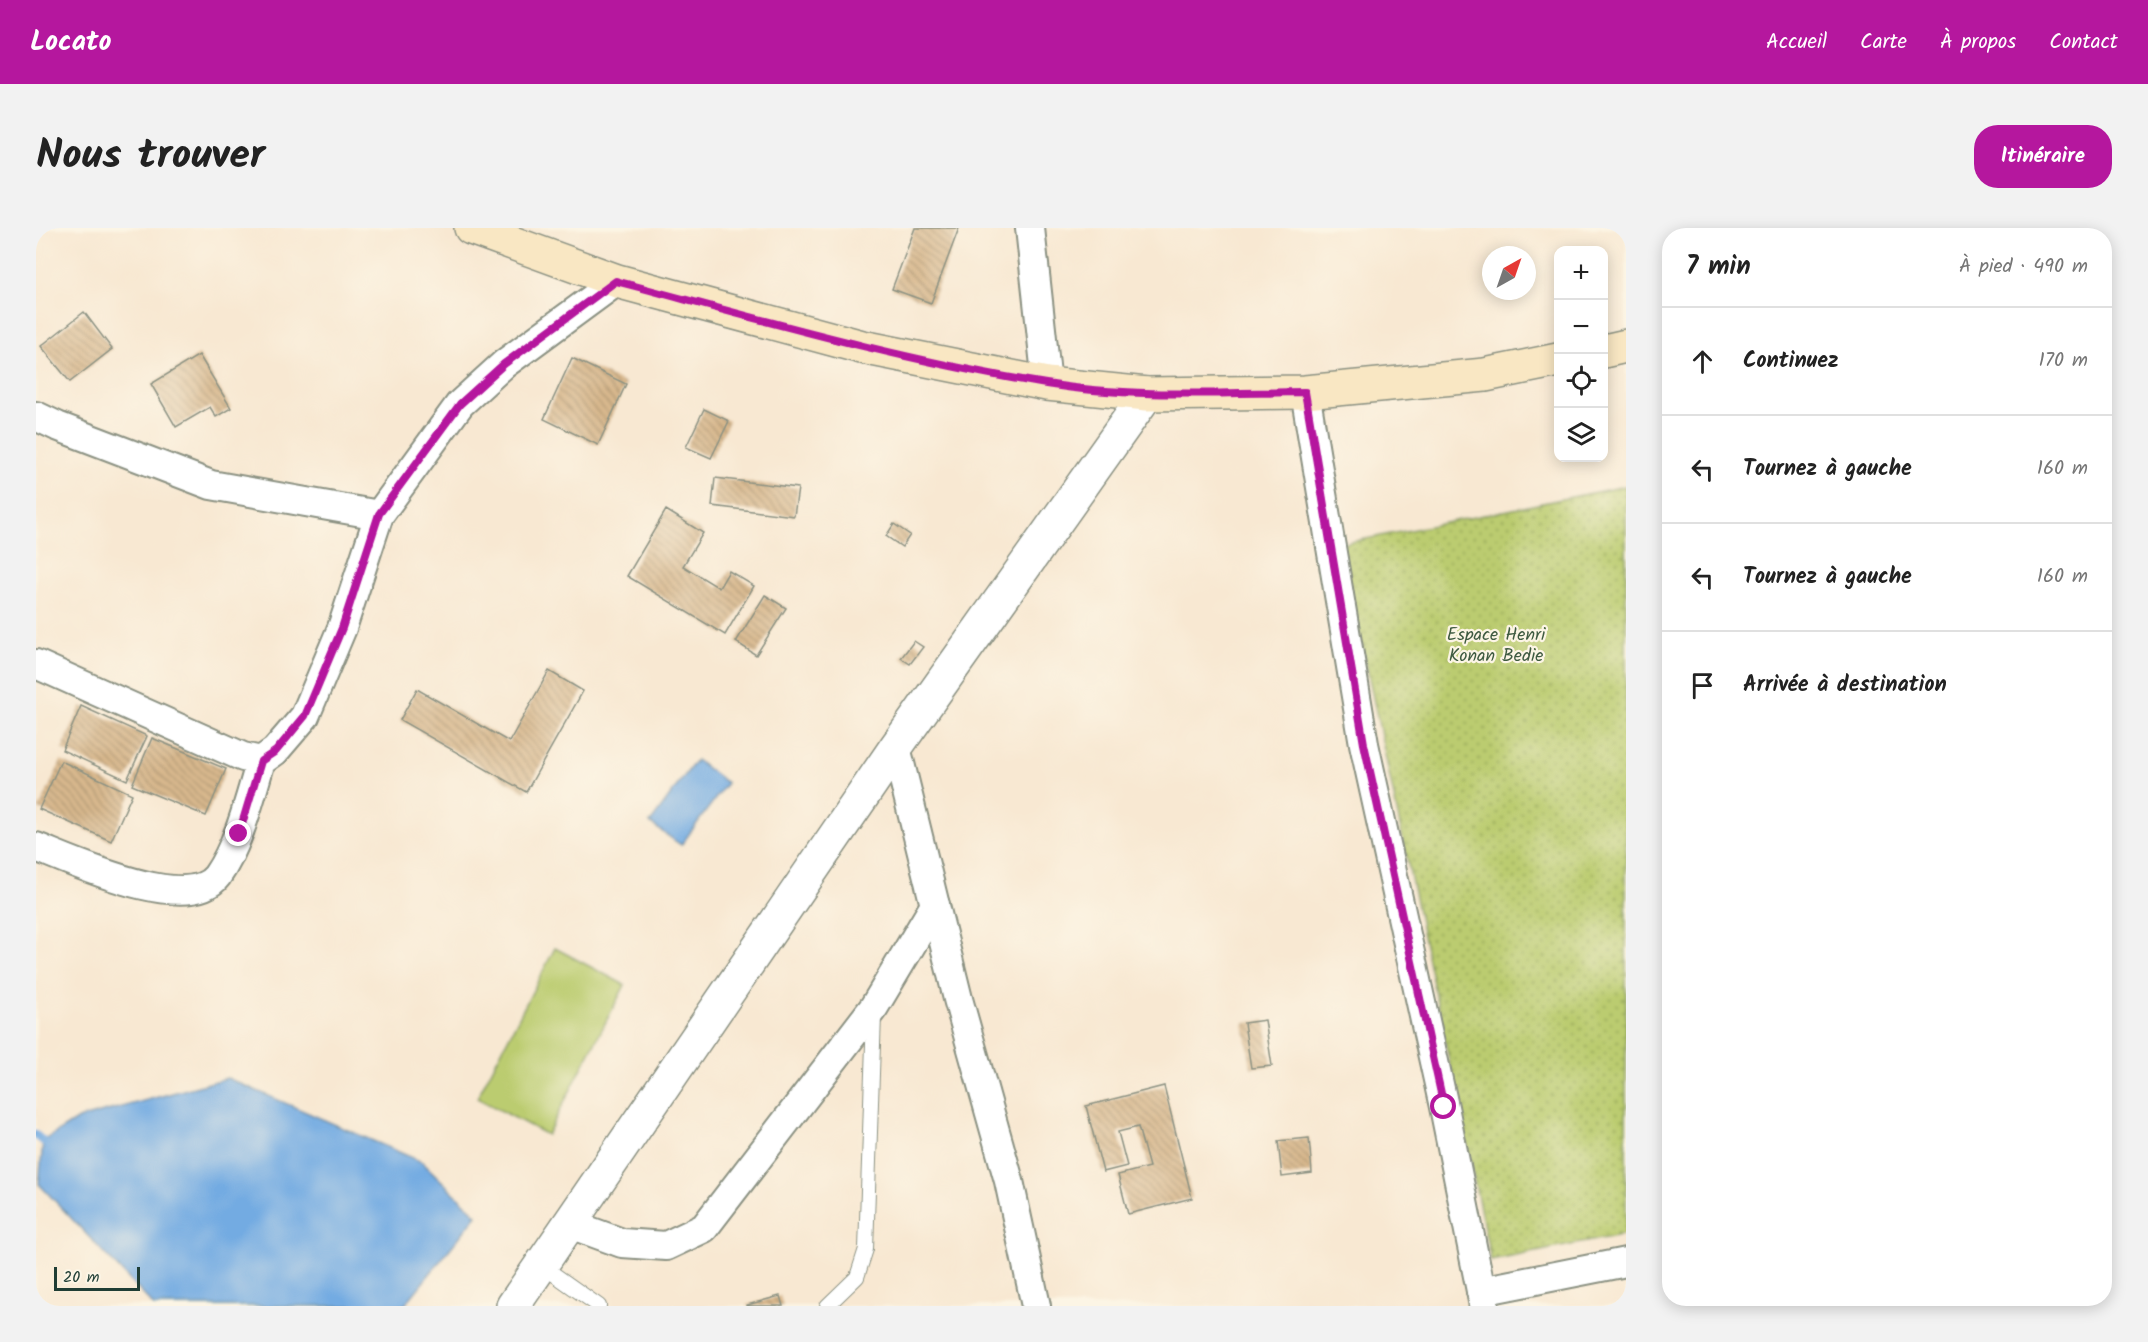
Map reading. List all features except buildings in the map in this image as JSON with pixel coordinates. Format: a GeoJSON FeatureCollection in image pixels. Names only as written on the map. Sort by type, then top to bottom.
{"type":"FeatureCollection","features":[{"type":"Feature","properties":{"kind":"main road"},"geometry":{"type":"LineString","coordinates":[[471,228],[616,281],[862,347],[1047,384],[1147,394],[1305,392],[1485,375],[1554,361]]}},
{"type":"Feature","properties":{"kind":"main road"},"geometry":{"type":"LineString","coordinates":[[1608,350],[1626,346]]}},
{"type":"Feature","properties":{"kind":"street"},"geometry":{"type":"LineString","coordinates":[[1030,228],[1047,384]]}},
{"type":"Feature","properties":{"kind":"street"},"geometry":{"type":"LineString","coordinates":[[36,847],[128,883],[178,890],[203,887],[216,877],[239,834],[261,761],[276,751],[305,716],[342,628],[379,514],[460,404],[504,364],[616,281]]}},
{"type":"Feature","properties":{"kind":"street"},"geometry":{"type":"LineString","coordinates":[[1305,392],[1364,744],[1444,1107],[1483,1298],[1626,1262]]}},
{"type":"Feature","properties":{"kind":"street"},"geometry":{"type":"LineString","coordinates":[[513,1306],[896,747],[1147,394]]}},
{"type":"Feature","properties":{"kind":"street"},"geometry":{"type":"LineString","coordinates":[[36,416],[211,485],[379,514]]}},
{"type":"Feature","properties":{"kind":"street"},"geometry":{"type":"LineString","coordinates":[[36,664],[243,757],[261,761]]}},
{"type":"Feature","properties":{"kind":"street"},"geometry":{"type":"LineString","coordinates":[[896,747],[958,999],[1009,1181],[1036,1306]]}},
{"type":"Feature","properties":{"kind":"street"},"geometry":{"type":"LineString","coordinates":[[570,1224],[622,1243],[666,1246],[704,1228],[874,1007],[935,905]]}},
{"type":"Feature","properties":{"kind":"lane"},"geometry":{"type":"LineString","coordinates":[[827,1306],[857,1277],[866,1249],[874,1007]]}},
{"type":"Feature","properties":{"kind":"lane"},"geometry":{"type":"LineString","coordinates":[[541,1265],[599,1306]]}},
{"type":"Feature","properties":{"kind":"green space","name":"Espace Henri Konan Bedie"},"geometry":{"type":"Polygon","coordinates":[[[1626,486],[1626,1234],[1491,1261],[1341,544],[1626,486]]]}},
{"type":"Feature","properties":{"kind":"green space"},"geometry":{"type":"Polygon","coordinates":[[[555,948],[625,985],[547,1135],[477,1098],[555,948]]]}},
{"type":"Feature","properties":{"kind":"water"},"geometry":{"type":"Polygon","coordinates":[[[696,760],[727,783],[681,845],[650,823],[696,760]]]}},
{"type":"Feature","properties":{"kind":"water"},"geometry":{"type":"Polygon","coordinates":[[[227,1078],[422,1162],[477,1215],[404,1306],[154,1306],[39,1184],[43,1141],[78,1119],[227,1078]]]}},
{"type":"Feature","properties":{"kind":"waterway"},"geometry":{"type":"LineString","coordinates":[[36,1135],[51,1148]]}},
{"type":"Feature","properties":{"kind":"route"},"geometry":{"type":"LineString","coordinates":[[239,834],[261,761],[276,751],[305,716],[342,628],[379,514],[460,404],[504,364],[616,281],[862,347],[1047,384],[1147,394],[1305,392],[1364,744],[1444,1107]]}}]}
